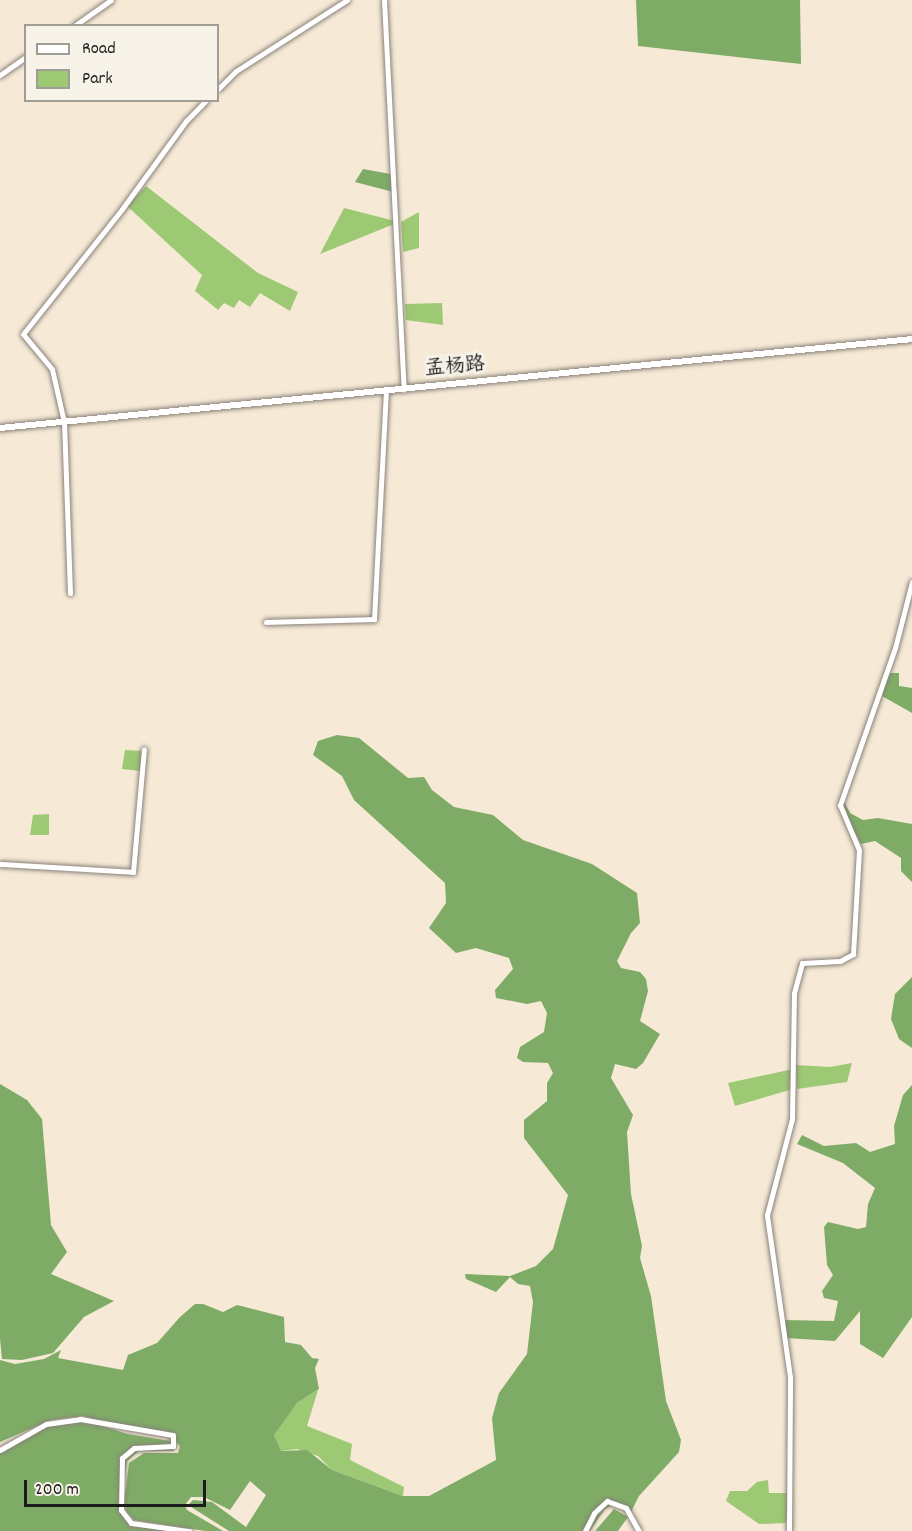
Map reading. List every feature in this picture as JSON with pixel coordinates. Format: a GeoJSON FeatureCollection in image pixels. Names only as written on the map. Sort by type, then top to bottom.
{"type":"FeatureCollection","features":[{"type":"Feature","properties":{"kind":"street"},"geometry":{"type":"LineString","coordinates":[[77,24],[111,0]]}},
{"type":"Feature","properties":{"kind":"street"},"geometry":{"type":"LineString","coordinates":[[219,88],[236,70],[346,0]]}},
{"type":"Feature","properties":{"kind":"street"},"geometry":{"type":"LineString","coordinates":[[384,0],[404,389]]}},
{"type":"Feature","properties":{"kind":"street"},"geometry":{"type":"LineString","coordinates":[[0,75],[24,58]]}},
{"type":"Feature","properties":{"kind":"street"},"geometry":{"type":"LineString","coordinates":[[70,593],[64,422],[52,369],[23,334],[122,209],[186,121],[204,102]]}},
{"type":"Feature","properties":{"kind":"street","name":"孟杨路"},"geometry":{"type":"LineString","coordinates":[[0,428],[912,339]]}},
{"type":"Feature","properties":{"kind":"street"},"geometry":{"type":"LineString","coordinates":[[266,622],[374,619],[386,391]]}},
{"type":"Feature","properties":{"kind":"street"},"geometry":{"type":"LineString","coordinates":[[789,1531],[790,1377],[767,1215],[792,1119],[794,993],[802,963],[840,961],[853,954],[859,850],[840,805],[888,668],[912,582]]}},
{"type":"Feature","properties":{"kind":"street"},"geometry":{"type":"LineString","coordinates":[[0,864],[133,873],[144,749]]}},
{"type":"Feature","properties":{"kind":"street"},"geometry":{"type":"LineString","coordinates":[[0,1450],[45,1424],[80,1419],[172,1435],[173,1446],[134,1448],[122,1458],[121,1510],[131,1523],[189,1531]]}},
{"type":"Feature","properties":{"kind":"street"},"geometry":{"type":"LineString","coordinates":[[585,1531],[594,1514],[607,1501],[626,1508],[639,1531]]}},
{"type":"Feature","properties":{"kind":"green space"},"geometry":{"type":"Polygon","coordinates":[[[636,0],[800,0],[801,64],[638,46],[636,0]]]}},
{"type":"Feature","properties":{"kind":"green space"},"geometry":{"type":"Polygon","coordinates":[[[363,169],[396,175],[397,193],[355,182],[363,169]]]}},
{"type":"Feature","properties":{"kind":"green space"},"geometry":{"type":"Polygon","coordinates":[[[146,186],[258,273],[298,292],[290,311],[260,293],[250,307],[239,300],[234,308],[224,303],[218,310],[195,291],[202,275],[127,206],[146,186]]]}},
{"type":"Feature","properties":{"kind":"green space"},"geometry":{"type":"Polygon","coordinates":[[[344,208],[399,222],[320,254],[344,208]]]}},
{"type":"Feature","properties":{"kind":"green space"},"geometry":{"type":"Polygon","coordinates":[[[419,212],[419,248],[403,252],[401,222],[419,212]]]}},
{"type":"Feature","properties":{"kind":"green space"},"geometry":{"type":"Polygon","coordinates":[[[442,303],[443,325],[406,320],[405,304],[442,303]]]}},
{"type":"Feature","properties":{"kind":"green space"},"geometry":{"type":"Polygon","coordinates":[[[888,673],[899,673],[899,686],[912,688],[912,713],[882,696],[888,673]]]}},
{"type":"Feature","properties":{"kind":"green space"},"geometry":{"type":"Polygon","coordinates":[[[337,735],[359,738],[408,778],[424,777],[432,790],[454,807],[493,815],[523,840],[592,864],[637,893],[640,923],[631,933],[617,961],[621,968],[640,972],[646,979],[648,991],[640,1021],[660,1034],[643,1063],[636,1069],[615,1064],[611,1078],[633,1115],[627,1132],[631,1194],[642,1246],[640,1258],[651,1296],[666,1401],[681,1440],[679,1452],[639,1496],[630,1514],[613,1505],[605,1509],[590,1531],[229,1531],[188,1505],[193,1500],[212,1502],[246,1527],[266,1495],[250,1481],[230,1510],[204,1497],[191,1497],[185,1505],[187,1510],[223,1531],[205,1531],[134,1520],[127,1512],[124,1503],[129,1463],[144,1453],[178,1453],[180,1446],[171,1437],[128,1430],[83,1416],[51,1420],[0,1442],[0,1360],[15,1364],[44,1359],[61,1350],[58,1358],[123,1370],[128,1355],[157,1343],[195,1304],[203,1304],[223,1312],[237,1305],[284,1317],[285,1342],[301,1345],[312,1358],[319,1359],[315,1368],[319,1389],[297,1403],[274,1435],[281,1451],[307,1450],[332,1470],[403,1496],[429,1496],[496,1460],[492,1418],[499,1393],[527,1354],[533,1302],[530,1286],[518,1284],[510,1277],[496,1292],[466,1279],[465,1274],[510,1276],[536,1266],[553,1249],[568,1195],[524,1138],[524,1120],[547,1101],[547,1083],[553,1073],[548,1063],[523,1062],[517,1058],[520,1047],[544,1032],[547,1013],[541,1001],[527,1004],[496,998],[495,990],[513,969],[509,958],[476,948],[456,953],[429,928],[446,903],[445,883],[354,800],[342,776],[313,755],[318,741],[337,735]]]}},
{"type":"Feature","properties":{"kind":"green space"},"geometry":{"type":"Polygon","coordinates":[[[125,750],[143,751],[140,771],[122,769],[125,750]]]}},
{"type":"Feature","properties":{"kind":"green space"},"geometry":{"type":"Polygon","coordinates":[[[842,798],[850,813],[863,820],[878,818],[912,824],[912,882],[901,871],[901,858],[875,841],[861,844],[843,812],[842,798]]]}},
{"type":"Feature","properties":{"kind":"green space"},"geometry":{"type":"Polygon","coordinates":[[[49,814],[49,835],[30,835],[33,815],[49,814]]]}},
{"type":"Feature","properties":{"kind":"green space"},"geometry":{"type":"Polygon","coordinates":[[[912,977],[912,1048],[899,1039],[891,1019],[895,994],[912,977]]]}},
{"type":"Feature","properties":{"kind":"green space"},"geometry":{"type":"Polygon","coordinates":[[[852,1063],[847,1082],[797,1089],[796,1065],[830,1067],[852,1063]]]}},
{"type":"Feature","properties":{"kind":"green space"},"geometry":{"type":"Polygon","coordinates":[[[793,1069],[793,1089],[735,1106],[728,1083],[793,1069]]]}},
{"type":"Feature","properties":{"kind":"green space"},"geometry":{"type":"Polygon","coordinates":[[[0,1084],[27,1100],[42,1119],[51,1225],[67,1252],[51,1274],[114,1301],[84,1317],[53,1353],[22,1360],[2,1359],[0,1339],[0,1084]]]}},
{"type":"Feature","properties":{"kind":"green space"},"geometry":{"type":"Polygon","coordinates":[[[912,1085],[912,1317],[883,1358],[860,1344],[860,1311],[835,1341],[785,1338],[784,1320],[834,1321],[838,1301],[824,1298],[822,1291],[833,1275],[827,1265],[824,1227],[828,1222],[858,1229],[866,1227],[868,1204],[875,1188],[843,1163],[797,1144],[802,1135],[824,1146],[856,1143],[870,1152],[895,1144],[894,1126],[903,1095],[912,1085]]]}},
{"type":"Feature","properties":{"kind":"green space"},"geometry":{"type":"Polygon","coordinates":[[[318,1390],[307,1426],[352,1444],[350,1460],[404,1487],[403,1496],[332,1470],[318,1456],[297,1449],[280,1451],[274,1435],[279,1426],[297,1403],[318,1390]]]}},
{"type":"Feature","properties":{"kind":"green space"},"geometry":{"type":"Polygon","coordinates":[[[82,1420],[128,1434],[170,1441],[174,1451],[139,1451],[127,1461],[121,1504],[126,1516],[138,1524],[187,1531],[0,1531],[0,1449],[39,1428],[82,1420]]]}},
{"type":"Feature","properties":{"kind":"green space"},"geometry":{"type":"Polygon","coordinates":[[[768,1480],[769,1493],[789,1493],[786,1523],[759,1524],[726,1501],[730,1491],[747,1491],[757,1482],[768,1480]]]}},
{"type":"Feature","properties":{"kind":"green space"},"geometry":{"type":"Polygon","coordinates":[[[614,1509],[628,1517],[618,1531],[595,1531],[614,1509]]]}}]}
